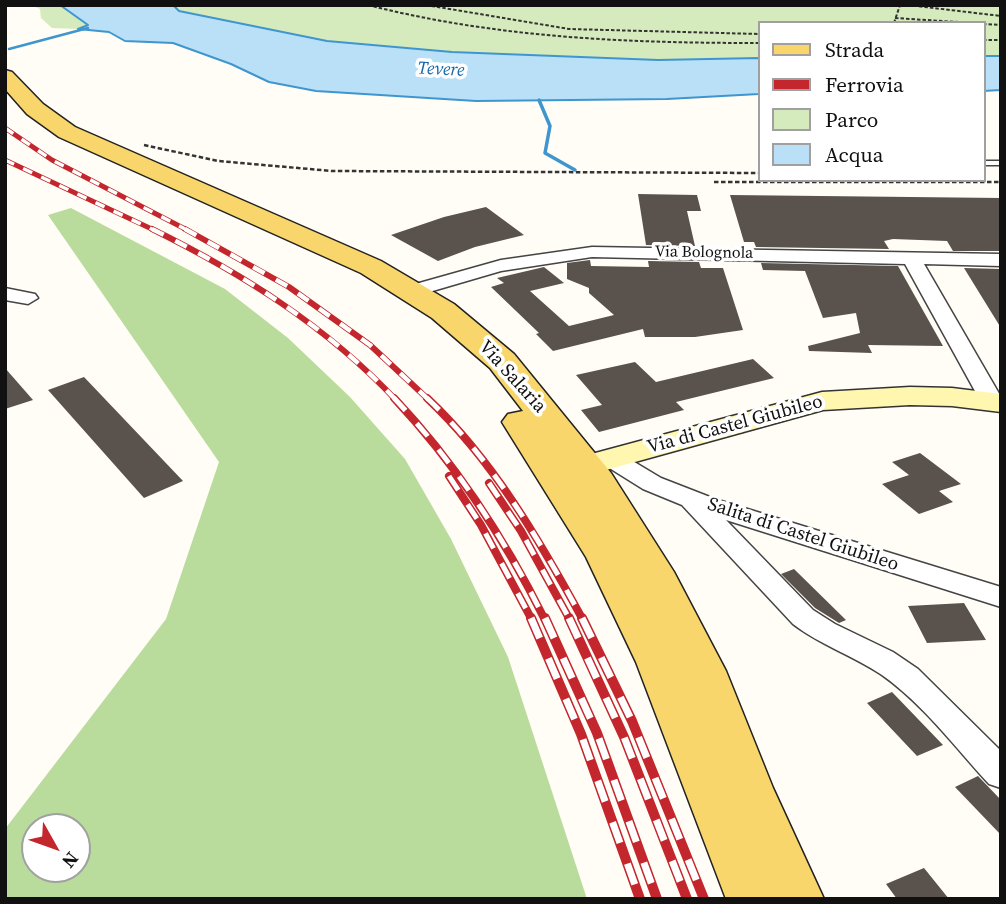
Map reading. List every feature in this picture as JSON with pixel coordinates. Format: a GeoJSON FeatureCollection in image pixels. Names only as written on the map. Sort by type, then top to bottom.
{"type":"FeatureCollection","features":[{"type":"Feature","properties":{"kind":"main road","name":"Via Salaria"},"geometry":{"type":"LineString","coordinates":[[5,76],[34,109],[66,132],[346,254],[412,291],[454,320],[502,361],[584,466],[633,540],[691,650],[794,899]]}},
{"type":"Feature","properties":{"kind":"main road","name":"Via Salaria"},"geometry":{"type":"LineString","coordinates":[[5,94],[28,119],[55,137],[312,251],[377,285],[457,342],[584,466],[608,557],[660,662],[756,899]]}},
{"type":"Feature","properties":{"kind":"street","name":"Via Bolognola"},"geometry":{"type":"LineString","coordinates":[[412,291],[499,266],[580,253],[1001,260]]}},
{"type":"Feature","properties":{"kind":"street"},"geometry":{"type":"LineString","coordinates":[[911,258],[997,403]]}},
{"type":"Feature","properties":{"kind":"street"},"geometry":{"type":"LineString","coordinates":[[5,295],[28,298]]}},
{"type":"Feature","properties":{"kind":"street","name":"Via di Castel Giubileo"},"geometry":{"type":"LineString","coordinates":[[584,466],[822,401],[910,396],[997,403]]}},
{"type":"Feature","properties":{"kind":"street","name":"Salita di Castel Giubileo"},"geometry":{"type":"LineString","coordinates":[[584,466],[631,474],[688,496],[930,577],[1001,597]]}},
{"type":"Feature","properties":{"kind":"street"},"geometry":{"type":"LineString","coordinates":[[688,496],[803,617],[818,629],[872,654],[900,673],[1001,774]]}},
{"type":"Feature","properties":{"kind":"path"},"geometry":{"type":"LineString","coordinates":[[368,5],[419,19],[545,37],[646,43],[758,43]]}},
{"type":"Feature","properties":{"kind":"path"},"geometry":{"type":"LineString","coordinates":[[426,5],[569,29],[758,34]]}},
{"type":"Feature","properties":{"kind":"path"},"geometry":{"type":"LineString","coordinates":[[894,21],[900,5]]}},
{"type":"Feature","properties":{"kind":"path"},"geometry":{"type":"LineString","coordinates":[[908,5],[1001,16]]}},
{"type":"Feature","properties":{"kind":"path"},"geometry":{"type":"LineString","coordinates":[[895,18],[942,21]]}},
{"type":"Feature","properties":{"kind":"path"},"geometry":{"type":"LineString","coordinates":[[138,143],[185,156],[220,161],[351,172],[758,173]]}},
{"type":"Feature","properties":{"kind":"path"},"geometry":{"type":"LineString","coordinates":[[714,182],[1001,182]]}},
{"type":"Feature","properties":{"kind":"green space"},"geometry":{"type":"Polygon","coordinates":[[[31,5],[60,5],[88,25],[78,29],[52,28],[41,18],[40,9],[31,5]]]}},
{"type":"Feature","properties":{"kind":"green space"},"geometry":{"type":"Polygon","coordinates":[[[173,5],[1001,5],[1001,56],[985,56],[985,21],[758,21],[758,58],[658,60],[452,52],[327,41],[179,11],[173,5]]]}},
{"type":"Feature","properties":{"kind":"green space"},"geometry":{"type":"Polygon","coordinates":[[[71,208],[225,289],[288,338],[350,397],[405,459],[451,539],[508,657],[587,899],[5,899],[5,829],[166,619],[219,462],[48,215],[71,208]]]}},
{"type":"Feature","properties":{"kind":"water","name":"Tevere"},"geometry":{"type":"Polygon","coordinates":[[[60,5],[173,5],[179,11],[327,41],[452,52],[658,60],[758,58],[758,94],[667,99],[476,101],[316,91],[269,82],[231,64],[173,43],[125,41],[109,32],[78,29],[88,25],[60,5]]]}},
{"type":"Feature","properties":{"kind":"water"},"geometry":{"type":"Polygon","coordinates":[[[985,56],[1001,56],[1001,90],[985,91],[985,56]]]}},
{"type":"Feature","properties":{"kind":"building"},"geometry":{"type":"Polygon","coordinates":[[[638,194],[697,195],[701,211],[687,211],[695,246],[646,245],[638,194]]]}},
{"type":"Feature","properties":{"kind":"building"},"geometry":{"type":"Polygon","coordinates":[[[730,195],[1001,198],[1001,251],[953,251],[947,241],[893,239],[884,241],[889,249],[756,247],[754,242],[744,242],[730,195]]]}},
{"type":"Feature","properties":{"kind":"building"},"geometry":{"type":"Polygon","coordinates":[[[486,207],[524,235],[475,247],[438,261],[391,235],[444,217],[486,207]]]}},
{"type":"Feature","properties":{"kind":"building"},"geometry":{"type":"Polygon","coordinates":[[[590,260],[591,266],[649,267],[648,261],[699,262],[701,268],[723,268],[743,330],[695,337],[645,337],[643,329],[553,351],[536,334],[539,333],[491,287],[504,283],[497,278],[544,267],[564,283],[530,291],[569,326],[614,315],[589,293],[589,288],[567,279],[567,263],[590,260]]]}},
{"type":"Feature","properties":{"kind":"building"},"geometry":{"type":"Polygon","coordinates":[[[761,263],[898,266],[943,346],[868,345],[872,353],[809,351],[808,346],[860,333],[856,313],[823,318],[805,271],[763,270],[761,263]]]}},
{"type":"Feature","properties":{"kind":"building"},"geometry":{"type":"Polygon","coordinates":[[[964,268],[1001,269],[1001,328],[964,268]]]}},
{"type":"Feature","properties":{"kind":"building"},"geometry":{"type":"Polygon","coordinates":[[[753,359],[774,378],[676,402],[684,410],[599,432],[581,410],[602,405],[576,375],[635,362],[656,382],[753,359]]]}},
{"type":"Feature","properties":{"kind":"building"},"geometry":{"type":"Polygon","coordinates":[[[5,368],[33,400],[5,409],[5,368]]]}},
{"type":"Feature","properties":{"kind":"building"},"geometry":{"type":"Polygon","coordinates":[[[84,377],[183,481],[144,498],[48,390],[84,377]]]}},
{"type":"Feature","properties":{"kind":"building"},"geometry":{"type":"Polygon","coordinates":[[[920,453],[961,484],[939,491],[953,502],[919,514],[882,484],[909,475],[892,462],[920,453]]]}},
{"type":"Feature","properties":{"kind":"building"},"geometry":{"type":"Polygon","coordinates":[[[794,569],[846,620],[839,623],[815,608],[781,574],[794,569]]]}},
{"type":"Feature","properties":{"kind":"building"},"geometry":{"type":"Polygon","coordinates":[[[964,603],[986,640],[927,643],[908,606],[964,603]]]}},
{"type":"Feature","properties":{"kind":"building"},"geometry":{"type":"Polygon","coordinates":[[[892,692],[943,745],[917,756],[867,703],[892,692]]]}},
{"type":"Feature","properties":{"kind":"building"},"geometry":{"type":"Polygon","coordinates":[[[978,776],[1001,800],[1001,835],[955,787],[978,776]]]}},
{"type":"Feature","properties":{"kind":"building"},"geometry":{"type":"Polygon","coordinates":[[[924,868],[949,899],[897,899],[886,884],[924,868]]]}},
{"type":"Feature","properties":{"kind":"waterway"},"geometry":{"type":"LineString","coordinates":[[9,49],[88,28]]}},
{"type":"Feature","properties":{"kind":"waterway"},"geometry":{"type":"LineString","coordinates":[[539,100],[550,126],[545,153],[575,170]]}},
{"type":"Feature","properties":{"kind":"railway"},"geometry":{"type":"LineString","coordinates":[[5,128],[52,160],[189,231]]}},
{"type":"Feature","properties":{"kind":"railway"},"geometry":{"type":"LineString","coordinates":[[5,160],[156,231]]}},
{"type":"Feature","properties":{"kind":"railway"},"geometry":{"type":"LineString","coordinates":[[152,229],[156,231]]}},
{"type":"Feature","properties":{"kind":"railway"},"geometry":{"type":"LineString","coordinates":[[185,229],[289,287],[370,345],[429,400]]}},
{"type":"Feature","properties":{"kind":"railway"},"geometry":{"type":"LineString","coordinates":[[156,231],[251,283],[312,325],[341,348],[394,398]]}},
{"type":"Feature","properties":{"kind":"railway"},"geometry":{"type":"LineString","coordinates":[[394,398],[438,449],[478,503],[545,620]]}},
{"type":"Feature","properties":{"kind":"railway"},"geometry":{"type":"LineString","coordinates":[[429,400],[473,448],[514,503],[583,620]]}},
{"type":"Feature","properties":{"kind":"railway"},"geometry":{"type":"LineString","coordinates":[[449,476],[481,525],[531,619]]}},
{"type":"Feature","properties":{"kind":"railway"},"geometry":{"type":"LineString","coordinates":[[489,483],[521,531],[570,619]]}},
{"type":"Feature","properties":{"kind":"railway"},"geometry":{"type":"LineString","coordinates":[[545,618],[597,733],[657,899]]}},
{"type":"Feature","properties":{"kind":"railway"},"geometry":{"type":"LineString","coordinates":[[531,619],[581,734],[640,899]]}},
{"type":"Feature","properties":{"kind":"railway"},"geometry":{"type":"LineString","coordinates":[[570,619],[624,737],[687,899]]}},
{"type":"Feature","properties":{"kind":"railway"},"geometry":{"type":"LineString","coordinates":[[583,620],[632,721],[704,899]]}}]}
